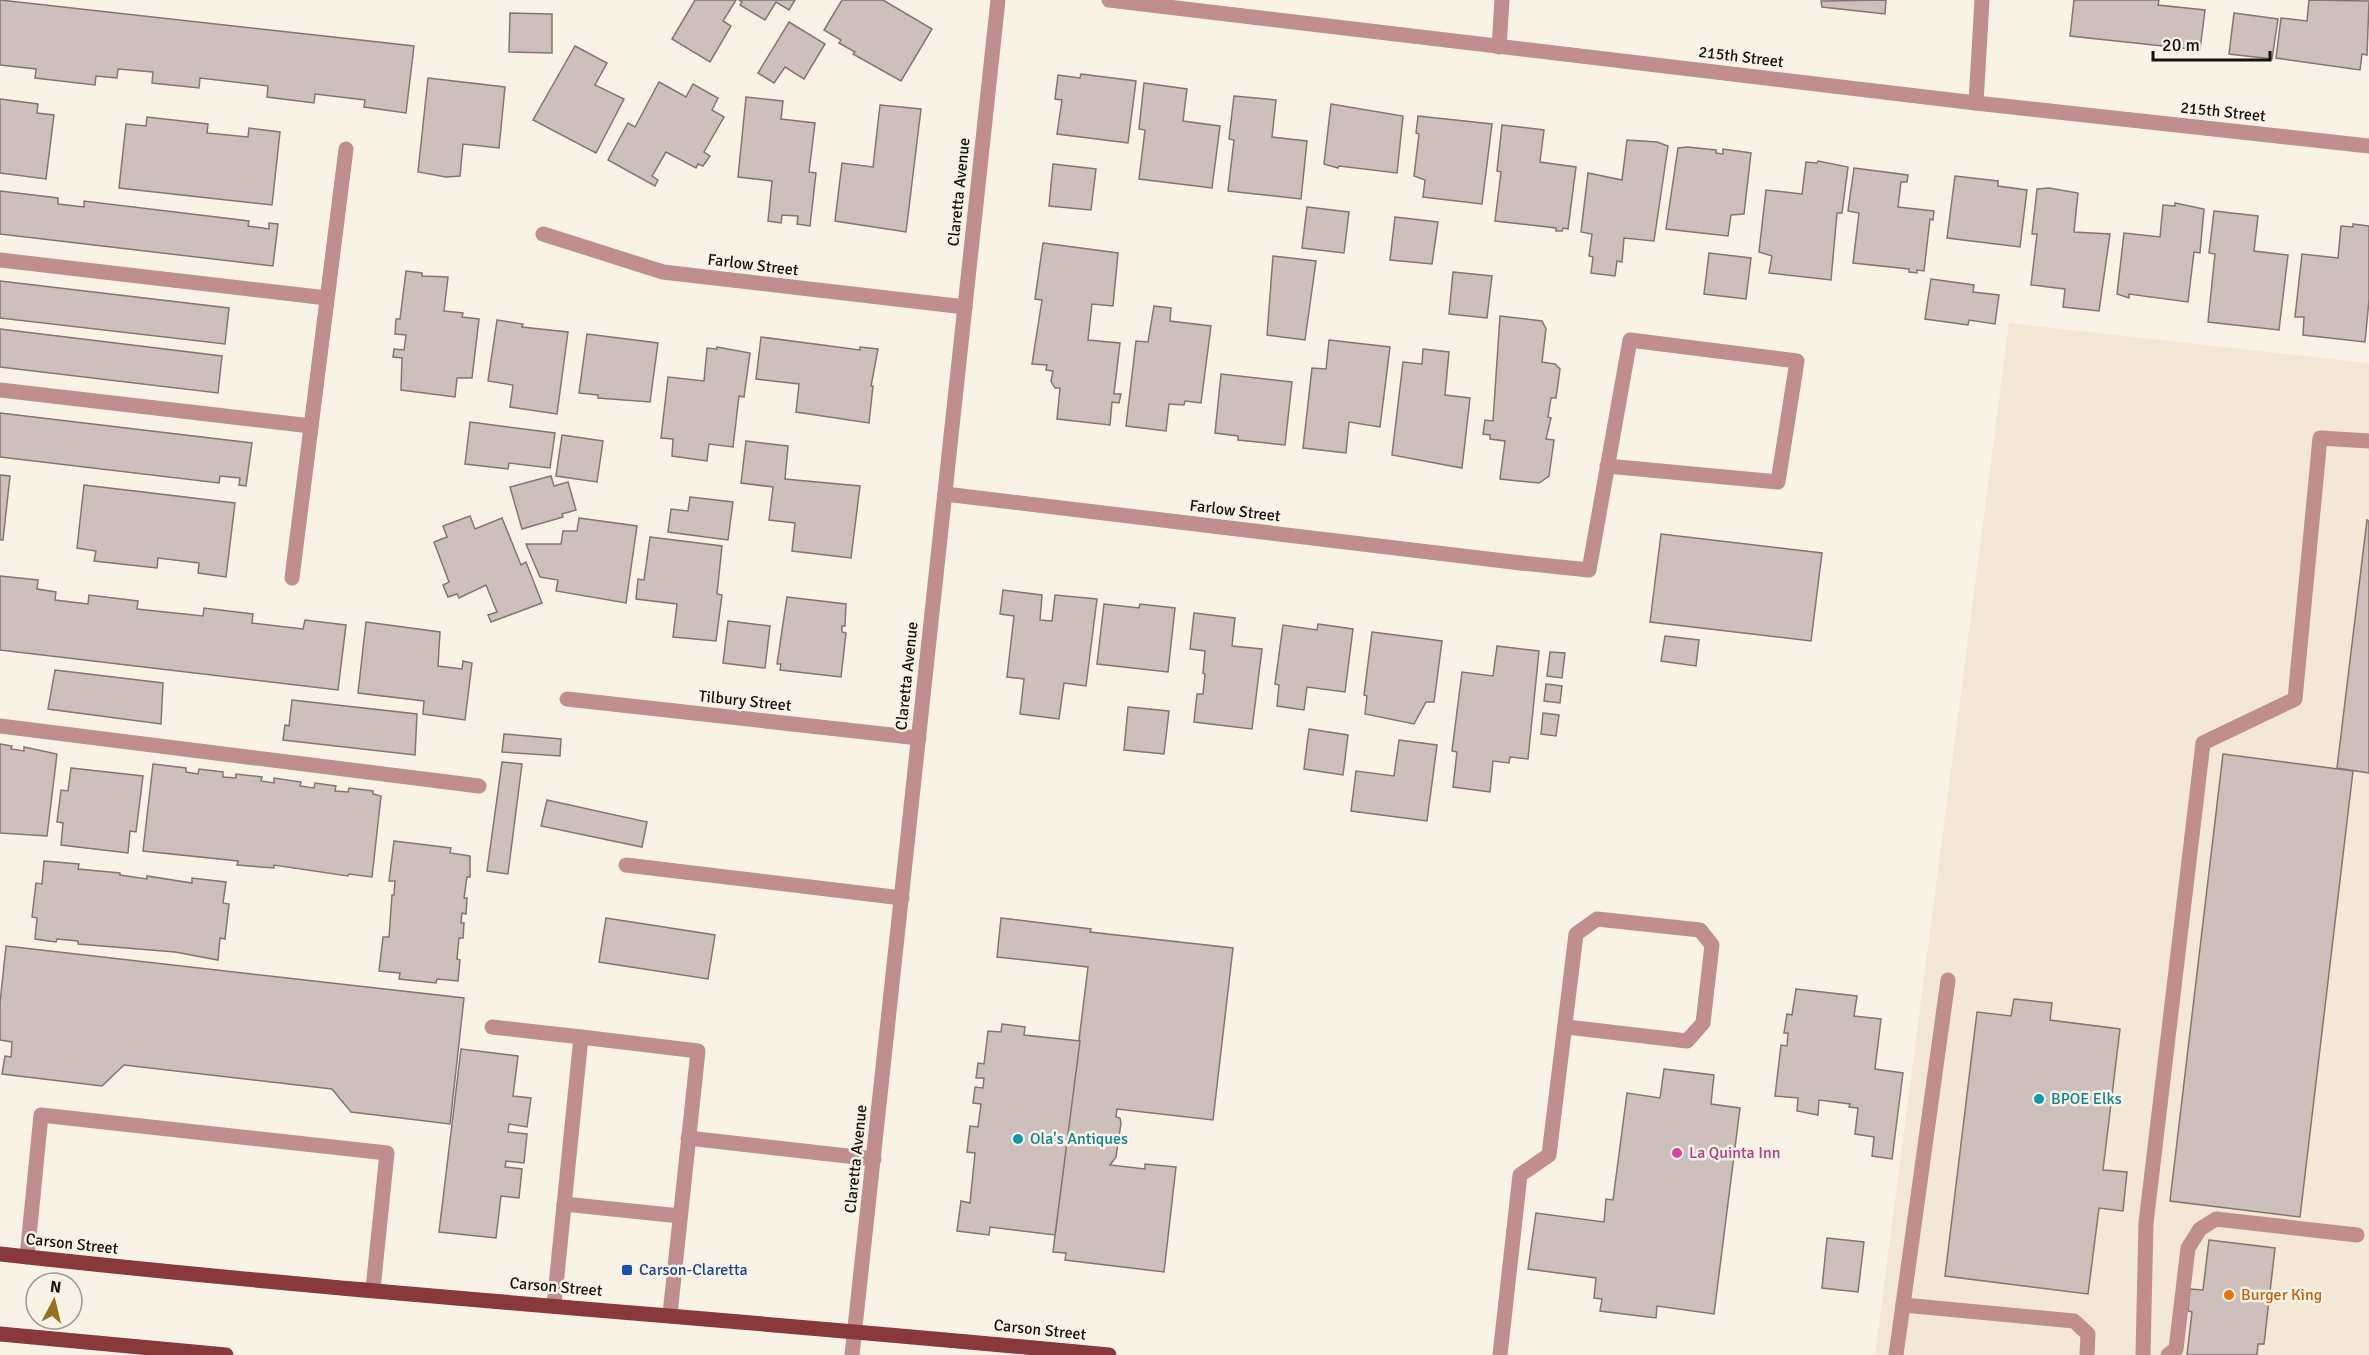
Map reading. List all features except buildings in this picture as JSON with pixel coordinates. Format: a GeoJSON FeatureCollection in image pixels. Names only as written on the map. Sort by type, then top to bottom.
{"type":"FeatureCollection","features":[{"type":"Feature","properties":{"kind":"main road","name":"Carson Street"},"geometry":{"type":"LineString","coordinates":[[0,1254],[373,1289],[855,1330],[1109,1355]]}},
{"type":"Feature","properties":{"kind":"main road"},"geometry":{"type":"LineString","coordinates":[[0,1334],[226,1355]]}},
{"type":"Feature","properties":{"kind":"street","name":"Claretta Avenue"},"geometry":{"type":"LineString","coordinates":[[852,1355],[998,0]]}},
{"type":"Feature","properties":{"kind":"street","name":"215th Street"},"geometry":{"type":"LineString","coordinates":[[1109,0],[1976,103],[2369,146]]}},
{"type":"Feature","properties":{"kind":"street"},"geometry":{"type":"LineString","coordinates":[[1499,47],[1502,0]]}},
{"type":"Feature","properties":{"kind":"street"},"geometry":{"type":"LineString","coordinates":[[1976,103],[1982,0]]}},
{"type":"Feature","properties":{"kind":"street"},"geometry":{"type":"LineString","coordinates":[[292,578],[346,148]]}},
{"type":"Feature","properties":{"kind":"street","name":"Farlow Street"},"geometry":{"type":"LineString","coordinates":[[543,234],[663,272],[965,307]]}},
{"type":"Feature","properties":{"kind":"street"},"geometry":{"type":"LineString","coordinates":[[0,260],[327,298]]}},
{"type":"Feature","properties":{"kind":"street"},"geometry":{"type":"LineString","coordinates":[[1630,340],[1797,361],[1778,482],[1607,466],[1630,340]]}},
{"type":"Feature","properties":{"kind":"street"},"geometry":{"type":"LineString","coordinates":[[0,390],[311,426]]}},
{"type":"Feature","properties":{"kind":"street"},"geometry":{"type":"LineString","coordinates":[[2143,1355],[2146,1223],[2203,743],[2295,699],[2320,438],[2369,441]]}},
{"type":"Feature","properties":{"kind":"street","name":"Farlow Street"},"geometry":{"type":"LineString","coordinates":[[945,494],[1589,570],[1607,466]]}},
{"type":"Feature","properties":{"kind":"street","name":"Tilbury Street"},"geometry":{"type":"LineString","coordinates":[[567,699],[919,738]]}},
{"type":"Feature","properties":{"kind":"street"},"geometry":{"type":"LineString","coordinates":[[0,726],[478,786]]}},
{"type":"Feature","properties":{"kind":"street"},"geometry":{"type":"LineString","coordinates":[[626,865],[902,898]]}},
{"type":"Feature","properties":{"kind":"street"},"geometry":{"type":"LineString","coordinates":[[1500,1355],[1520,1175],[1549,1155],[1567,1027],[1576,934],[1597,919],[1700,930],[1712,945],[1703,1023],[1687,1041],[1567,1027]]}},
{"type":"Feature","properties":{"kind":"street"},"geometry":{"type":"LineString","coordinates":[[1896,1355],[1948,980]]}},
{"type":"Feature","properties":{"kind":"street"},"geometry":{"type":"LineString","coordinates":[[492,1027],[698,1051],[670,1314]]}},
{"type":"Feature","properties":{"kind":"street"},"geometry":{"type":"LineString","coordinates":[[554,1305],[580,1037]]}},
{"type":"Feature","properties":{"kind":"street"},"geometry":{"type":"LineString","coordinates":[[27,1257],[41,1115],[387,1153],[373,1289]]}},
{"type":"Feature","properties":{"kind":"street"},"geometry":{"type":"LineString","coordinates":[[688,1138],[874,1159]]}},
{"type":"Feature","properties":{"kind":"street"},"geometry":{"type":"LineString","coordinates":[[564,1204],[680,1216]]}},
{"type":"Feature","properties":{"kind":"street"},"geometry":{"type":"LineString","coordinates":[[2168,1355],[2176,1349],[2188,1248],[2200,1229],[2216,1220],[2357,1235]]}},
{"type":"Feature","properties":{"kind":"street"},"geometry":{"type":"LineString","coordinates":[[1903,1305],[2074,1321],[2088,1334],[2087,1355]]}},
{"type":"Feature","properties":{"kind":"shaded area"},"geometry":{"type":"Polygon","coordinates":[[[2009,323],[2369,363],[2369,1355],[1875,1355],[2009,323]]]}},
{"type":"Feature","properties":{"kind":"place","name":"BPOE Elks"},"geometry":{"type":"Point","coordinates":[2039,1099]}},
{"type":"Feature","properties":{"kind":"place","name":"Ola's Antiques"},"geometry":{"type":"Point","coordinates":[1018,1139]}},
{"type":"Feature","properties":{"kind":"place","name":"La Quinta Inn"},"geometry":{"type":"Point","coordinates":[1677,1153]}},
{"type":"Feature","properties":{"kind":"place","name":"Carson-Claretta"},"geometry":{"type":"Point","coordinates":[627,1270]}},
{"type":"Feature","properties":{"kind":"place","name":"Burger King"},"geometry":{"type":"Point","coordinates":[2229,1295]}}]}
